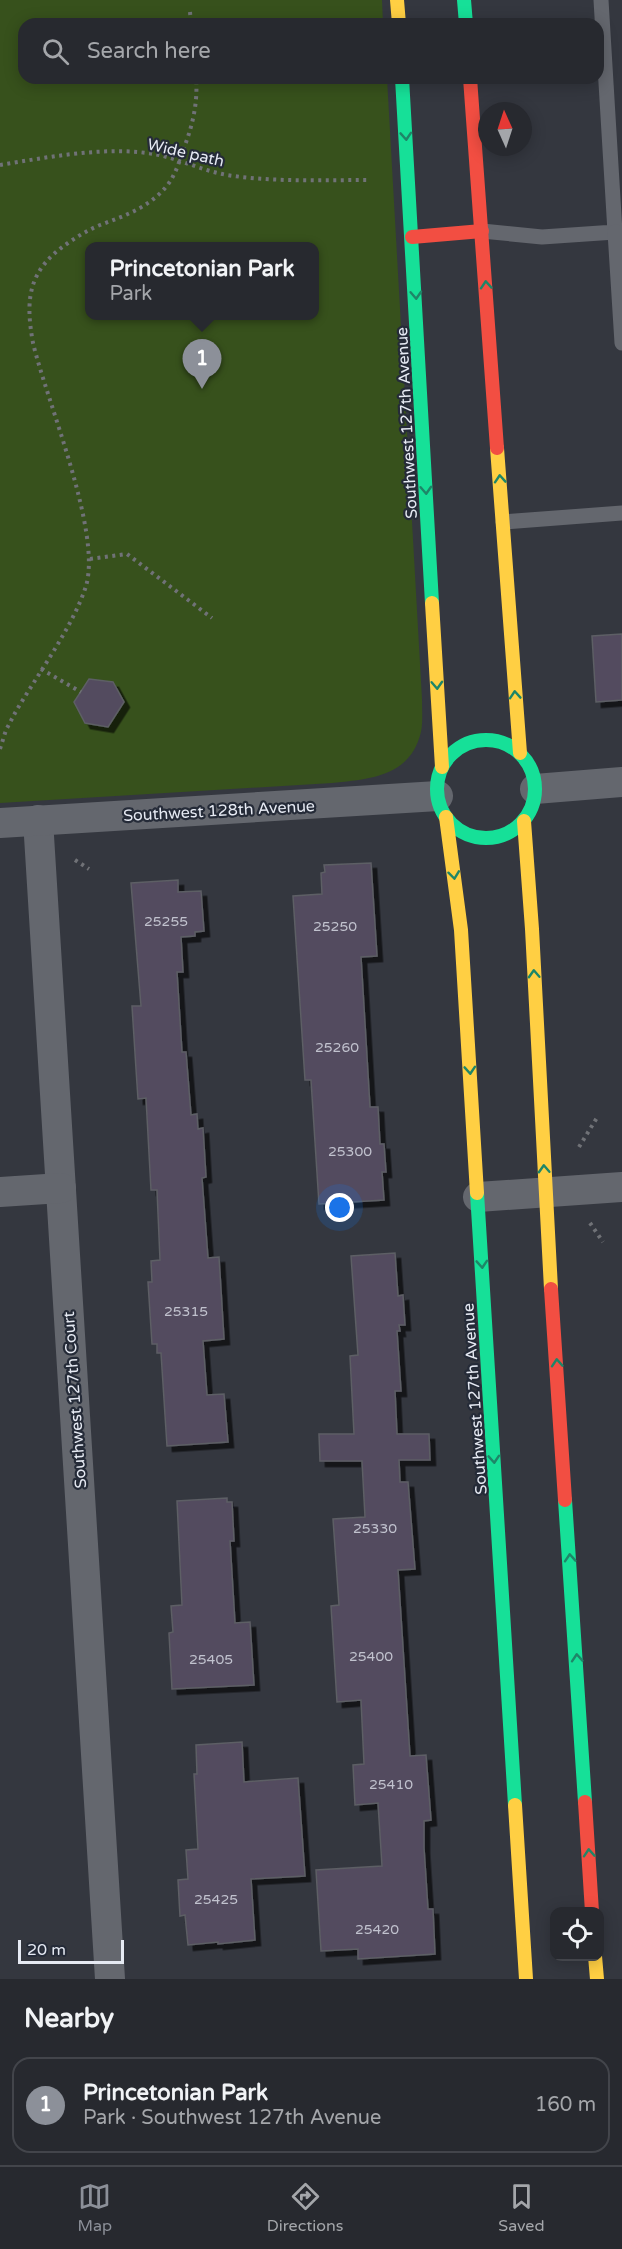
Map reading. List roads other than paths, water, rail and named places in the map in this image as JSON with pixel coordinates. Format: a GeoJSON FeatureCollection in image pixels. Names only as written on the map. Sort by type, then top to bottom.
{"type":"FeatureCollection","features":[{"type":"Feature","properties":{"kind":"street"},"geometry":{"type":"LineString","coordinates":[[397,0],[398,18]]}},
{"type":"Feature","properties":{"kind":"street"},"geometry":{"type":"LineString","coordinates":[[464,0],[466,18]]}},
{"type":"Feature","properties":{"kind":"street","name":"Southwest 127th Avenue"},"geometry":{"type":"LineString","coordinates":[[402,84],[442,767]]}},
{"type":"Feature","properties":{"kind":"street"},"geometry":{"type":"LineString","coordinates":[[470,84],[520,753]]}},
{"type":"Feature","properties":{"kind":"street"},"geometry":{"type":"LineString","coordinates":[[412,237],[482,231]]}},
{"type":"Feature","properties":{"kind":"street"},"geometry":{"type":"LineString","coordinates":[[492,740],[520,753],[529,765],[536,789],[531,810],[524,821],[509,832],[494,837],[478,837],[463,832],[442,807],[438,782],[442,767],[451,755],[463,746],[477,741],[492,740]]}},
{"type":"Feature","properties":{"kind":"street"},"geometry":{"type":"LineString","coordinates":[[536,789],[622,782]]}},
{"type":"Feature","properties":{"kind":"street","name":"Southwest 127th Avenue"},"geometry":{"type":"LineString","coordinates":[[442,807],[461,930],[526,1979]]}},
{"type":"Feature","properties":{"kind":"street","name":"Southwest 128th Avenue"},"geometry":{"type":"LineString","coordinates":[[0,823],[442,807]]}},
{"type":"Feature","properties":{"kind":"street","name":"Southwest 127th Court"},"geometry":{"type":"LineString","coordinates":[[38,820],[110,1979]]}},
{"type":"Feature","properties":{"kind":"street"},"geometry":{"type":"LineString","coordinates":[[524,821],[532,929],[545,1192],[592,1907]]}},
{"type":"Feature","properties":{"kind":"street"},"geometry":{"type":"LineString","coordinates":[[478,1197],[622,1187]]}},
{"type":"Feature","properties":{"kind":"street"},"geometry":{"type":"LineString","coordinates":[[0,1192],[61,1188]]}},
{"type":"Feature","properties":{"kind":"street"},"geometry":{"type":"LineString","coordinates":[[595,1961],[597,1979]]}},
{"type":"Feature","properties":{"kind":"lane"},"geometry":{"type":"LineString","coordinates":[[600,0],[602,18]]}},
{"type":"Feature","properties":{"kind":"lane"},"geometry":{"type":"LineString","coordinates":[[604,34],[616,137],[622,343]]}},
{"type":"Feature","properties":{"kind":"lane"},"geometry":{"type":"LineString","coordinates":[[482,231],[542,237],[619,233]]}},
{"type":"Feature","properties":{"kind":"lane"},"geometry":{"type":"LineString","coordinates":[[503,522],[622,513]]}},
{"type":"Feature","properties":{"kind":"place","name":"Princetonian Park"},"geometry":{"type":"Point","coordinates":[202,389]}}]}
